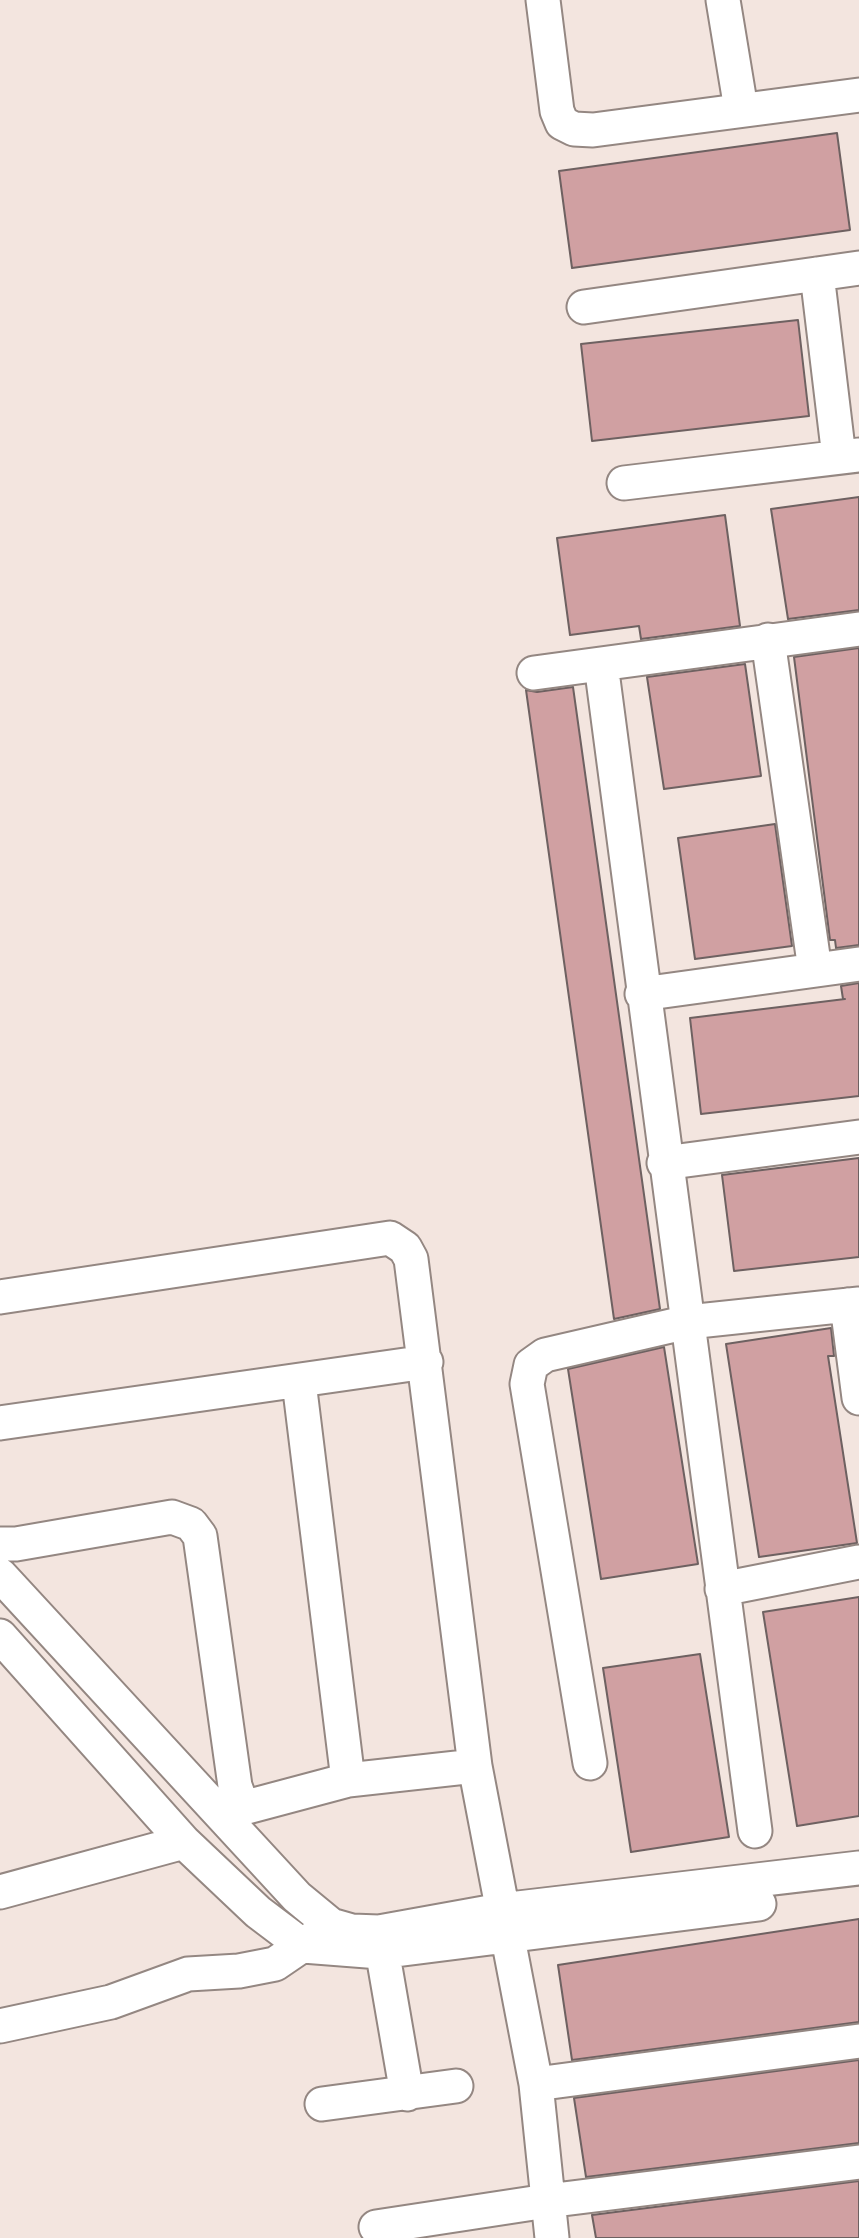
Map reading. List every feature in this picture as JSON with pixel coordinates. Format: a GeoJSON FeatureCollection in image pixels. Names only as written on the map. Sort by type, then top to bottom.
{"type":"FeatureCollection","features":[{"type":"Feature","properties":{"kind":"street"},"geometry":{"type":"LineString","coordinates":[[543,0],[557,111],[562,123],[574,129],[593,130],[741,109],[859,97]]}},
{"type":"Feature","properties":{"kind":"street"},"geometry":{"type":"LineString","coordinates":[[728,0],[741,109]]}},
{"type":"Feature","properties":{"kind":"street"},"geometry":{"type":"LineString","coordinates":[[584,307],[859,268]]}},
{"type":"Feature","properties":{"kind":"street"},"geometry":{"type":"LineString","coordinates":[[624,483],[849,456],[817,274]]}},
{"type":"Feature","properties":{"kind":"street"},"geometry":{"type":"LineString","coordinates":[[534,673],[859,629]]}},
{"type":"Feature","properties":{"kind":"street"},"geometry":{"type":"LineString","coordinates":[[768,640],[815,970]]}},
{"type":"Feature","properties":{"kind":"street"},"geometry":{"type":"LineString","coordinates":[[601,664],[664,1163],[688,1322],[755,1831]]}},
{"type":"Feature","properties":{"kind":"street"},"geometry":{"type":"LineString","coordinates":[[642,994],[859,964]]}},
{"type":"Feature","properties":{"kind":"street"},"geometry":{"type":"LineString","coordinates":[[664,1163],[859,1137]]}},
{"type":"Feature","properties":{"kind":"street"},"geometry":{"type":"LineString","coordinates":[[0,1297],[390,1238],[405,1248],[411,1259],[425,1362],[475,1766],[503,1924],[536,2084],[552,2238]]}},
{"type":"Feature","properties":{"kind":"street"},"geometry":{"type":"LineString","coordinates":[[590,1762],[527,1384],[530,1365],[545,1355],[688,1322],[853,1305],[859,1398]]}},
{"type":"Feature","properties":{"kind":"street"},"geometry":{"type":"LineString","coordinates":[[0,1423],[425,1362]]}},
{"type":"Feature","properties":{"kind":"street"},"geometry":{"type":"LineString","coordinates":[[299,1382],[348,1780]]}},
{"type":"Feature","properties":{"kind":"street"},"geometry":{"type":"LineString","coordinates":[[0,1544],[172,1517],[191,1524],[200,1536],[235,1786],[233,1814]]}},
{"type":"Feature","properties":{"kind":"street"},"geometry":{"type":"LineString","coordinates":[[722,1589],[859,1562]]}},
{"type":"Feature","properties":{"kind":"street"},"geometry":{"type":"LineString","coordinates":[[0,1575],[233,1814],[313,1914],[331,1925],[380,1942]]}},
{"type":"Feature","properties":{"kind":"street"},"geometry":{"type":"LineString","coordinates":[[0,1636],[184,1842],[258,1912],[303,1946],[380,1942],[859,1868]]}},
{"type":"Feature","properties":{"kind":"street"},"geometry":{"type":"LineString","coordinates":[[233,1814],[348,1780],[475,1766]]}},
{"type":"Feature","properties":{"kind":"street"},"geometry":{"type":"LineString","coordinates":[[0,1892],[184,1842]]}},
{"type":"Feature","properties":{"kind":"street"},"geometry":{"type":"LineString","coordinates":[[503,1924],[859,1890]]}},
{"type":"Feature","properties":{"kind":"street"},"geometry":{"type":"LineString","coordinates":[[0,2026],[110,2002],[188,1973],[239,1971],[275,1964],[331,1925]]}},
{"type":"Feature","properties":{"kind":"street"},"geometry":{"type":"LineString","coordinates":[[380,1942],[407,2094]]}},
{"type":"Feature","properties":{"kind":"street"},"geometry":{"type":"LineString","coordinates":[[536,2084],[859,2041]]}},
{"type":"Feature","properties":{"kind":"street"},"geometry":{"type":"LineString","coordinates":[[322,2104],[456,2086]]}},
{"type":"Feature","properties":{"kind":"street"},"geometry":{"type":"LineString","coordinates":[[376,2227],[547,2201],[859,2162]]}},
{"type":"Feature","properties":{"kind":"building"},"geometry":{"type":"Polygon","coordinates":[[[837,133],[850,230],[572,268],[559,171],[837,133]]]}},
{"type":"Feature","properties":{"kind":"building"},"geometry":{"type":"Polygon","coordinates":[[[798,320],[809,416],[592,441],[581,344],[798,320]]]}},
{"type":"Feature","properties":{"kind":"building"},"geometry":{"type":"Polygon","coordinates":[[[859,497],[859,610],[788,619],[771,509],[859,497]]]}},
{"type":"Feature","properties":{"kind":"building"},"geometry":{"type":"Polygon","coordinates":[[[725,515],[740,626],[641,639],[639,626],[570,635],[557,538],[725,515]]]}},
{"type":"Feature","properties":{"kind":"building"},"geometry":{"type":"Polygon","coordinates":[[[859,648],[859,945],[836,948],[835,940],[830,940],[794,657],[859,648]]]}},
{"type":"Feature","properties":{"kind":"building"},"geometry":{"type":"Polygon","coordinates":[[[745,664],[761,776],[664,789],[647,677],[745,664]]]}},
{"type":"Feature","properties":{"kind":"building"},"geometry":{"type":"Polygon","coordinates":[[[573,687],[660,1309],[614,1319],[526,690],[537,692],[573,687]]]}},
{"type":"Feature","properties":{"kind":"building"},"geometry":{"type":"Polygon","coordinates":[[[775,824],[792,946],[695,959],[678,838],[775,824]]]}},
{"type":"Feature","properties":{"kind":"building"},"geometry":{"type":"Polygon","coordinates":[[[859,983],[859,1096],[701,1114],[690,1018],[845,999],[841,986],[859,983]]]}},
{"type":"Feature","properties":{"kind":"building"},"geometry":{"type":"Polygon","coordinates":[[[859,1158],[859,1257],[734,1271],[722,1175],[859,1158]]]}},
{"type":"Feature","properties":{"kind":"building"},"geometry":{"type":"Polygon","coordinates":[[[831,1328],[834,1356],[828,1356],[857,1543],[759,1557],[726,1344],[831,1328]]]}},
{"type":"Feature","properties":{"kind":"building"},"geometry":{"type":"Polygon","coordinates":[[[664,1347],[698,1564],[601,1579],[568,1369],[664,1347]]]}},
{"type":"Feature","properties":{"kind":"building"},"geometry":{"type":"Polygon","coordinates":[[[859,1597],[859,1816],[797,1826],[763,1612],[859,1597]]]}},
{"type":"Feature","properties":{"kind":"building"},"geometry":{"type":"Polygon","coordinates":[[[700,1654],[729,1837],[631,1852],[603,1668],[700,1654]]]}},
{"type":"Feature","properties":{"kind":"building"},"geometry":{"type":"Polygon","coordinates":[[[859,1919],[859,2022],[572,2060],[558,1965],[859,1919]]]}},
{"type":"Feature","properties":{"kind":"building"},"geometry":{"type":"Polygon","coordinates":[[[859,2060],[859,2143],[586,2177],[574,2098],[859,2060]]]}},
{"type":"Feature","properties":{"kind":"building"},"geometry":{"type":"Polygon","coordinates":[[[859,2181],[859,2238],[596,2238],[592,2215],[859,2181]]]}}]}
